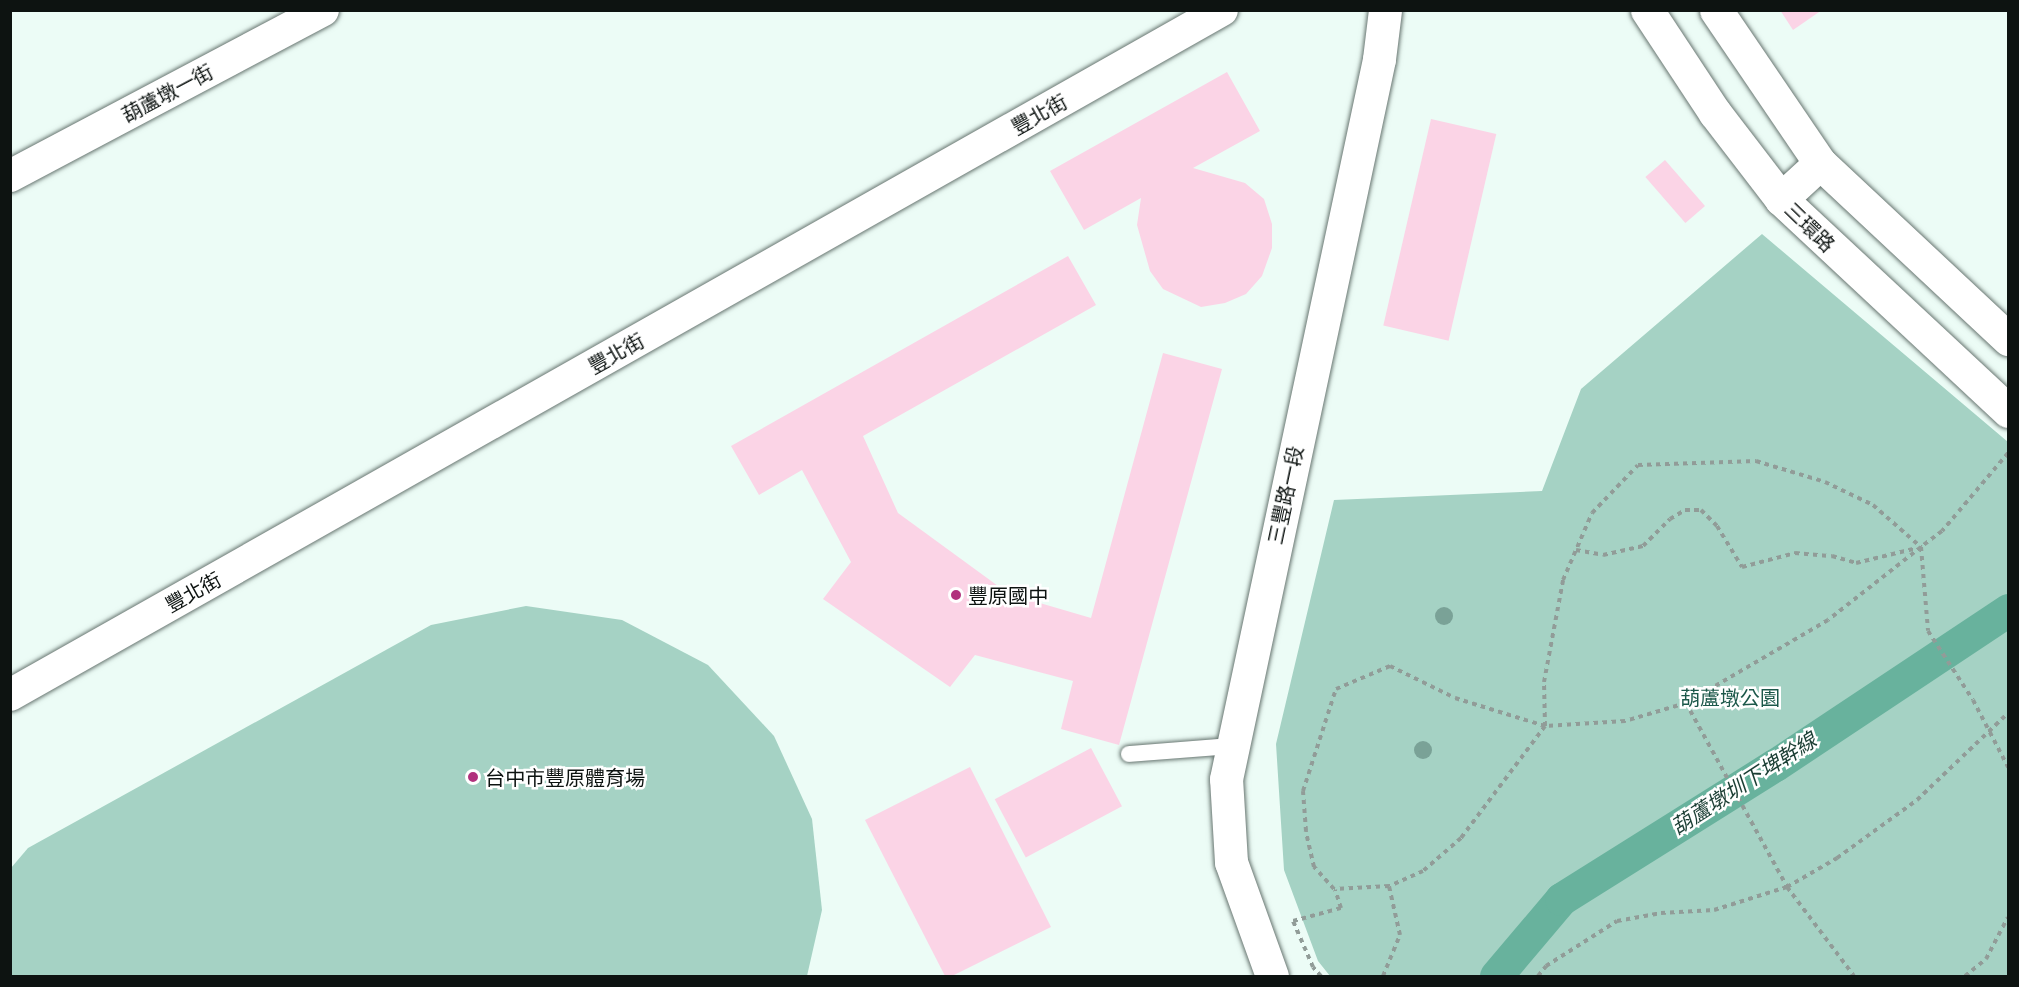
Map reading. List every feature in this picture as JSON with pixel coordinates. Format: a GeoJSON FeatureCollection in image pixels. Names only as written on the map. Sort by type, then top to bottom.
{"type":"FeatureCollection","features":[{"type":"Feature","properties":{"kind":"street","name":"葫蘆墩一街"},"geometry":{"type":"LineString","coordinates":[[10,176],[323,10]]}},
{"type":"Feature","properties":{"kind":"street","name":"豐北街"},"geometry":{"type":"LineString","coordinates":[[10,695],[1222,10]]}},
{"type":"Feature","properties":{"kind":"street","name":"三豐路一段"},"geometry":{"type":"LineString","coordinates":[[1272,976],[1231,862],[1226,779],[1230,746],[1379,59],[1385,10]]}},
{"type":"Feature","properties":{"kind":"street","name":"三環路"},"geometry":{"type":"LineString","coordinates":[[1647,10],[1715,113],[1781,199],[2008,411]]}},
{"type":"Feature","properties":{"kind":"street"},"geometry":{"type":"LineString","coordinates":[[1716,10],[1820,163],[2008,339]]}},
{"type":"Feature","properties":{"kind":"street"},"geometry":{"type":"LineString","coordinates":[[1781,199],[1820,163]]}},
{"type":"Feature","properties":{"kind":"lane"},"geometry":{"type":"LineString","coordinates":[[1129,754],[1230,746]]}},
{"type":"Feature","properties":{"kind":"path"},"geometry":{"type":"LineString","coordinates":[[1321,976],[1313,967],[1293,921],[1341,908],[1334,889],[1314,867],[1305,831],[1304,791],[1336,689],[1390,666],[1455,698],[1545,726],[1625,721],[1686,703],[1828,620],[1942,531],[2008,453]]}},
{"type":"Feature","properties":{"kind":"path"},"geometry":{"type":"LineString","coordinates":[[1334,889],[1389,886],[1423,871],[1461,838],[1545,726],[1544,682],[1563,580],[1592,513],[1638,465],[1756,461],[1825,482],[1873,505],[1921,547],[1928,631],[1973,700],[2008,767]]}},
{"type":"Feature","properties":{"kind":"path"},"geometry":{"type":"LineString","coordinates":[[1576,550],[1603,555],[1643,546],[1670,519],[1685,510],[1701,510],[1717,526],[1742,567],[1795,553],[1832,556],[1856,564],[1921,547]]}},
{"type":"Feature","properties":{"kind":"path"},"geometry":{"type":"LineString","coordinates":[[1686,703],[1787,887],[1854,976]]}},
{"type":"Feature","properties":{"kind":"path"},"geometry":{"type":"LineString","coordinates":[[1538,976],[1546,966],[1617,921],[1661,913],[1714,910],[1787,887],[1837,858],[1917,800],[2008,713]]}},
{"type":"Feature","properties":{"kind":"path"},"geometry":{"type":"LineString","coordinates":[[1383,976],[1400,935],[1389,886]]}},
{"type":"Feature","properties":{"kind":"path"},"geometry":{"type":"LineString","coordinates":[[1965,976],[1986,960],[2008,917]]}},
{"type":"Feature","properties":{"kind":"green space","name":"葫蘆墩公園"},"geometry":{"type":"Polygon","coordinates":[[[1762,234],[2008,442],[2008,976],[1330,976],[1318,961],[1284,870],[1276,744],[1334,500],[1542,491],[1581,389],[1762,234]]]}},
{"type":"Feature","properties":{"kind":"green space","name":"台中市豐原體育場"},"geometry":{"type":"Polygon","coordinates":[[[526,606],[622,620],[708,665],[774,736],[812,819],[822,910],[807,976],[11,976],[11,868],[28,848],[431,625],[526,606]]]}},
{"type":"Feature","properties":{"kind":"building"},"geometry":{"type":"Polygon","coordinates":[[[1780,10],[1822,10],[1793,30],[1780,10]]]}},
{"type":"Feature","properties":{"kind":"building"},"geometry":{"type":"Polygon","coordinates":[[[1227,72],[1260,131],[1193,168],[1245,183],[1264,199],[1272,224],[1272,248],[1262,276],[1246,294],[1225,303],[1201,307],[1163,289],[1150,271],[1137,225],[1141,198],[1084,230],[1050,171],[1227,72]]]}},
{"type":"Feature","properties":{"kind":"building"},"geometry":{"type":"Polygon","coordinates":[[[1431,119],[1496,134],[1449,341],[1383,326],[1431,119]]]}},
{"type":"Feature","properties":{"kind":"building"},"geometry":{"type":"Polygon","coordinates":[[[1665,160],[1705,206],[1685,223],[1645,177],[1665,160]]]}},
{"type":"Feature","properties":{"kind":"building"},"geometry":{"type":"Polygon","coordinates":[[[1068,256],[1096,305],[863,436],[898,513],[1009,594],[1091,618],[1163,353],[1222,369],[1119,745],[1061,729],[1073,681],[975,655],[950,687],[823,599],[851,562],[802,470],[759,495],[731,446],[1068,256]]]}},
{"type":"Feature","properties":{"kind":"building"},"geometry":{"type":"Polygon","coordinates":[[[1091,748],[1122,806],[1026,857],[995,799],[1091,748]]]}},
{"type":"Feature","properties":{"kind":"building"},"geometry":{"type":"Polygon","coordinates":[[[970,767],[1051,927],[952,976],[945,976],[865,820],[970,767]]]}},
{"type":"Feature","properties":{"kind":"waterway","name":"葫蘆墩圳下埤幹線"},"geometry":{"type":"LineString","coordinates":[[1496,976],[1561,899],[1775,765],[2008,610]]}},
{"type":"Feature","properties":{"kind":"place","name":"豐原國中"},"geometry":{"type":"Point","coordinates":[956,595]}},
{"type":"Feature","properties":{"kind":"place","name":"台中市豐原體育場"},"geometry":{"type":"Point","coordinates":[473,777]}}]}
